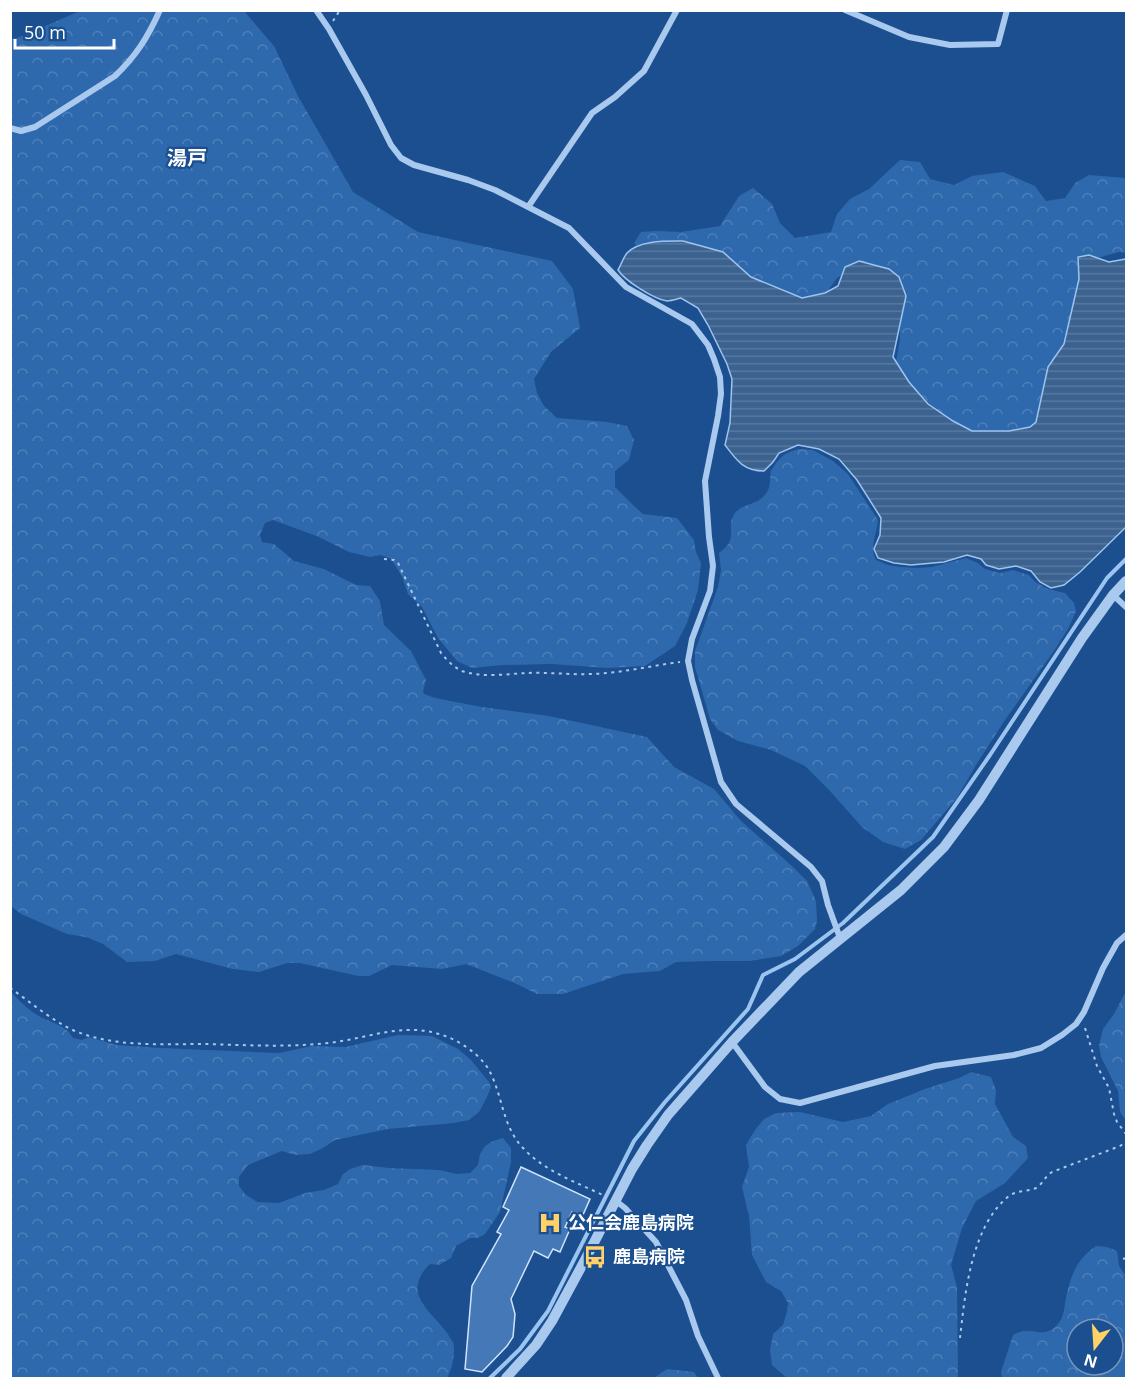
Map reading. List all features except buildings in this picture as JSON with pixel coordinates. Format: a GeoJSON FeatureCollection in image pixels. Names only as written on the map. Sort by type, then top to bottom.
{"type":"FeatureCollection","features":[{"type":"Feature","properties":{"kind":"street"},"geometry":{"type":"LineString","coordinates":[[10,128],[21,131],[35,127],[115,76],[142,46],[160,10]]}},
{"type":"Feature","properties":{"kind":"street"},"geometry":{"type":"LineString","coordinates":[[316,10],[329,28],[391,145],[401,158],[414,165],[495,190],[569,228],[626,287],[692,324],[708,345],[720,377],[721,394],[705,481],[713,566],[710,591],[692,639],[688,661],[692,680],[721,782],[736,804],[812,867],[822,881],[837,931]]}},
{"type":"Feature","properties":{"kind":"street"},"geometry":{"type":"LineString","coordinates":[[528,207],[592,112],[615,98],[644,71],[677,10]]}},
{"type":"Feature","properties":{"kind":"street"},"geometry":{"type":"LineString","coordinates":[[845,10],[909,37],[950,45],[998,44],[1007,10]]}},
{"type":"Feature","properties":{"kind":"street"},"geometry":{"type":"LineString","coordinates":[[506,1378],[536,1345],[552,1321],[642,1153],[668,1114],[732,1042],[837,931],[901,890],[944,847],[979,800],[1082,638],[1126,581]]}},
{"type":"Feature","properties":{"kind":"street"},"geometry":{"type":"LineString","coordinates":[[1113,595],[1126,607]]}},
{"type":"Feature","properties":{"kind":"street"},"geometry":{"type":"LineString","coordinates":[[732,1042],[765,1087],[780,1099],[801,1103],[935,1066],[1014,1055],[1041,1048],[1076,1024],[1117,943],[1126,935]]}},
{"type":"Feature","properties":{"kind":"street"},"geometry":{"type":"LineString","coordinates":[[616,1202],[625,1208],[656,1242],[686,1300],[698,1336],[718,1378]]}},
{"type":"Feature","properties":{"kind":"path"},"geometry":{"type":"LineString","coordinates":[[384,559],[398,563],[441,653],[459,670],[471,674],[490,675],[530,672],[591,674],[688,661]]}},
{"type":"Feature","properties":{"kind":"path"},"geometry":{"type":"LineString","coordinates":[[10,988],[53,1019],[81,1034],[110,1041],[141,1044],[272,1046],[335,1042],[403,1029],[422,1029],[440,1034],[474,1052],[489,1070],[508,1127],[533,1158],[602,1195]]}},
{"type":"Feature","properties":{"kind":"path"},"geometry":{"type":"LineString","coordinates":[[1081,1017],[1097,1066],[1109,1088],[1117,1122],[1126,1134]]}},
{"type":"Feature","properties":{"kind":"path"},"geometry":{"type":"LineString","coordinates":[[960,1338],[975,1248],[997,1209],[1012,1194],[1036,1188],[1052,1172],[1126,1142]]}},
{"type":"Feature","properties":{"kind":"green space"},"geometry":{"type":"Polygon","coordinates":[[[80,11],[244,11],[274,46],[298,96],[353,192],[418,232],[552,261],[573,289],[580,328],[551,352],[534,379],[537,393],[544,406],[557,418],[608,422],[627,426],[634,440],[629,460],[615,471],[615,487],[643,514],[677,518],[694,540],[701,563],[698,590],[687,623],[675,646],[645,666],[607,668],[552,664],[472,668],[457,661],[438,638],[422,607],[408,594],[402,576],[391,559],[381,555],[370,557],[349,552],[319,537],[273,520],[265,523],[260,535],[262,542],[274,544],[294,561],[324,569],[356,585],[370,586],[380,601],[384,625],[411,651],[426,680],[424,694],[482,707],[549,716],[647,737],[674,767],[714,789],[741,821],[807,881],[816,901],[817,921],[815,929],[798,946],[781,956],[750,961],[676,962],[660,971],[623,974],[563,994],[537,994],[466,964],[442,969],[392,965],[369,976],[358,976],[300,963],[287,963],[259,972],[233,969],[176,954],[155,961],[127,962],[103,944],[86,937],[67,934],[21,914],[11,906],[10,39],[80,11]]]}},
{"type":"Feature","properties":{"kind":"green space"},"geometry":{"type":"Polygon","coordinates":[[[900,160],[920,162],[930,179],[954,185],[972,176],[1003,172],[1035,186],[1046,201],[1065,198],[1075,183],[1089,175],[1126,178],[1126,253],[1119,252],[1087,261],[1046,410],[1026,433],[965,433],[940,418],[895,368],[900,339],[900,304],[855,267],[837,278],[821,300],[798,302],[634,243],[641,232],[681,232],[720,226],[739,196],[753,188],[772,204],[780,223],[795,238],[831,232],[837,214],[850,199],[869,189],[900,160]]]}},
{"type":"Feature","properties":{"kind":"green space"},"geometry":{"type":"Polygon","coordinates":[[[799,449],[813,450],[833,461],[848,474],[878,520],[873,545],[876,560],[888,565],[916,568],[932,567],[966,558],[985,569],[1000,573],[1013,570],[1029,575],[1035,582],[1048,589],[1065,593],[1074,603],[1076,611],[1069,627],[1005,720],[957,798],[921,840],[905,849],[883,842],[862,827],[805,766],[771,750],[738,741],[718,730],[710,719],[695,667],[695,651],[718,587],[721,570],[719,553],[731,538],[732,519],[738,510],[756,502],[766,494],[771,471],[781,457],[799,449]]]}},
{"type":"Feature","properties":{"kind":"green space"},"geometry":{"type":"Polygon","coordinates":[[[1126,991],[1126,1121],[1120,1111],[1118,1091],[1101,1057],[1099,1045],[1103,1029],[1126,991]]]}},
{"type":"Feature","properties":{"kind":"green space"},"geometry":{"type":"Polygon","coordinates":[[[11,992],[33,1013],[62,1027],[73,1038],[82,1040],[89,1037],[116,1045],[279,1053],[312,1046],[345,1047],[398,1035],[432,1036],[458,1049],[471,1060],[491,1087],[479,1112],[469,1120],[388,1129],[335,1140],[310,1154],[295,1155],[282,1151],[248,1165],[239,1177],[239,1186],[245,1194],[257,1202],[279,1203],[338,1184],[343,1174],[363,1165],[439,1170],[457,1174],[470,1173],[478,1165],[480,1154],[485,1146],[503,1138],[511,1148],[511,1162],[500,1212],[485,1234],[478,1238],[470,1238],[456,1246],[451,1258],[439,1265],[430,1264],[421,1275],[418,1284],[421,1301],[453,1342],[453,1361],[447,1378],[11,1378],[11,992]]]}},
{"type":"Feature","properties":{"kind":"green space"},"geometry":{"type":"Polygon","coordinates":[[[971,1072],[991,1077],[996,1090],[995,1104],[1013,1137],[1026,1146],[1028,1158],[1005,1183],[976,1201],[962,1228],[951,1265],[957,1287],[958,1378],[787,1378],[772,1365],[770,1350],[773,1334],[783,1325],[788,1303],[781,1291],[766,1282],[752,1255],[749,1216],[742,1187],[749,1167],[746,1145],[755,1130],[764,1119],[776,1113],[800,1112],[843,1122],[871,1116],[888,1104],[971,1072]]]}},
{"type":"Feature","properties":{"kind":"green space"},"geometry":{"type":"Polygon","coordinates":[[[1096,1246],[1117,1251],[1119,1266],[1126,1276],[1126,1378],[1002,1378],[1001,1372],[1013,1335],[1025,1331],[1047,1331],[1054,1328],[1060,1321],[1072,1275],[1084,1257],[1096,1246]]]}},
{"type":"Feature","properties":{"kind":"green space"},"geometry":{"type":"Polygon","coordinates":[[[667,1369],[694,1372],[698,1378],[654,1378],[667,1369]]]}},
{"type":"Feature","properties":{"kind":"shaded area"},"geometry":{"type":"Polygon","coordinates":[[[683,241],[723,252],[751,277],[802,298],[825,293],[838,286],[845,267],[859,261],[889,269],[899,277],[906,296],[893,357],[909,382],[928,404],[972,431],[1009,431],[1030,427],[1036,422],[1048,367],[1064,344],[1079,279],[1078,257],[1089,255],[1109,262],[1126,259],[1126,527],[1080,572],[1064,585],[1051,588],[1040,582],[1031,571],[1016,566],[999,569],[986,565],[981,559],[967,555],[944,562],[911,565],[878,558],[874,549],[880,535],[881,518],[857,480],[839,459],[819,449],[798,445],[779,453],[764,471],[746,467],[737,460],[725,445],[730,423],[732,379],[727,364],[698,308],[681,298],[667,301],[655,297],[633,284],[618,270],[627,253],[638,246],[653,242],[683,241]]]}},
{"type":"Feature","properties":{"kind":"waterway"},"geometry":{"type":"LineString","coordinates":[[490,1378],[520,1349],[548,1311],[634,1141],[665,1102],[748,1009],[763,975],[795,959],[843,923],[933,837],[1107,578],[1126,559]]}},
{"type":"Feature","properties":{"kind":"place","name":"公仁会鹿島病院"},"geometry":{"type":"Point","coordinates":[550,1223]}},
{"type":"Feature","properties":{"kind":"place","name":"鹿島病院"},"geometry":{"type":"Point","coordinates":[595,1257]}},
{"type":"Feature","properties":{"kind":"district","name":"湯戸"},"geometry":{"type":"Point","coordinates":[187,158]}}]}
